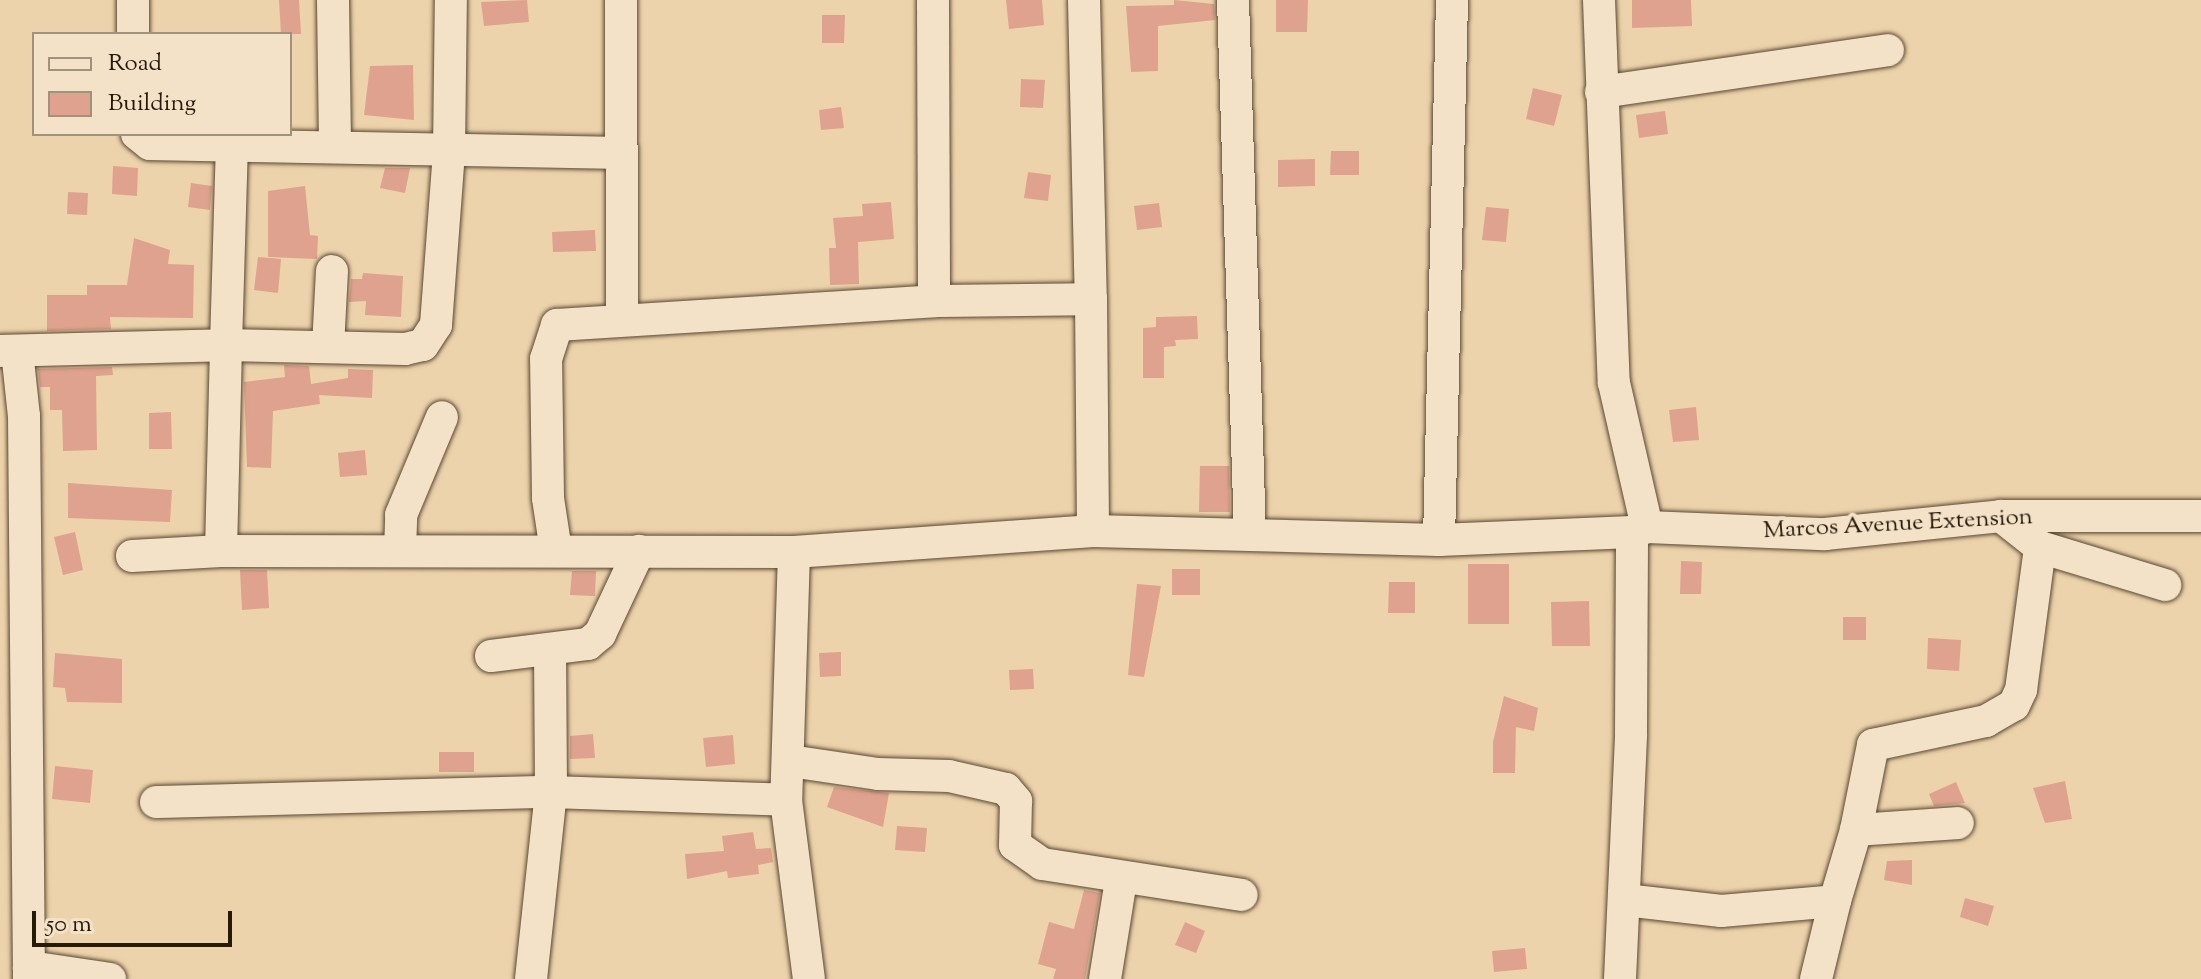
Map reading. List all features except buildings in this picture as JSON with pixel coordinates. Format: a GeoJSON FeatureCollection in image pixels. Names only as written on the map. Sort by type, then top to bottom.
{"type":"FeatureCollection","features":[{"type":"Feature","properties":{"kind":"street"},"geometry":{"type":"LineString","coordinates":[[133,0],[133,32]]}},
{"type":"Feature","properties":{"kind":"street"},"geometry":{"type":"LineString","coordinates":[[333,0],[335,145]]}},
{"type":"Feature","properties":{"kind":"street"},"geometry":{"type":"LineString","coordinates":[[110,979],[29,973],[24,416],[9,351],[226,345],[405,349],[431,336],[449,153],[451,0]]}},
{"type":"Feature","properties":{"kind":"street"},"geometry":{"type":"LineString","coordinates":[[621,0],[622,320]]}},
{"type":"Feature","properties":{"kind":"street"},"geometry":{"type":"LineString","coordinates":[[933,0],[934,301]]}},
{"type":"Feature","properties":{"kind":"street"},"geometry":{"type":"LineString","coordinates":[[1084,0],[1093,531]]}},
{"type":"Feature","properties":{"kind":"street"},"geometry":{"type":"LineString","coordinates":[[1233,0],[1250,535]]}},
{"type":"Feature","properties":{"kind":"street"},"geometry":{"type":"LineString","coordinates":[[1439,540],[1452,0]]}},
{"type":"Feature","properties":{"kind":"street"},"geometry":{"type":"LineString","coordinates":[[1599,0],[1614,383],[1639,530],[1620,979]]}},
{"type":"Feature","properties":{"kind":"street"},"geometry":{"type":"LineString","coordinates":[[1601,92],[1888,50]]}},
{"type":"Feature","properties":{"kind":"street"},"geometry":{"type":"LineString","coordinates":[[140,136],[150,144],[335,145],[449,153],[620,153]]}},
{"type":"Feature","properties":{"kind":"street"},"geometry":{"type":"LineString","coordinates":[[221,551],[232,143]]}},
{"type":"Feature","properties":{"kind":"street"},"geometry":{"type":"LineString","coordinates":[[328,347],[332,271]]}},
{"type":"Feature","properties":{"kind":"street"},"geometry":{"type":"LineString","coordinates":[[556,551],[548,498],[548,341],[557,325],[934,301],[1091,299]]}},
{"type":"Feature","properties":{"kind":"street"},"geometry":{"type":"LineString","coordinates":[[400,551],[401,515],[442,417]]}},
{"type":"Feature","properties":{"kind":"street"},"geometry":{"type":"LineString","coordinates":[[2001,516],[2040,547],[2165,585]]}},
{"type":"Feature","properties":{"kind":"street","name":"Marcos Avenue Extension"},"geometry":{"type":"LineString","coordinates":[[132,556],[221,551],[794,552],[1093,531],[1439,540],[1639,530],[1825,534],[2001,516],[2201,516]]}},
{"type":"Feature","properties":{"kind":"street"},"geometry":{"type":"LineString","coordinates":[[1816,979],[1856,830],[1873,745],[1986,721],[2014,705],[2027,667],[2040,547]]}},
{"type":"Feature","properties":{"kind":"street"},"geometry":{"type":"LineString","coordinates":[[491,656],[588,644],[600,634],[639,551]]}},
{"type":"Feature","properties":{"kind":"street"},"geometry":{"type":"LineString","coordinates":[[794,552],[790,761],[786,800],[809,979]]}},
{"type":"Feature","properties":{"kind":"street"},"geometry":{"type":"LineString","coordinates":[[531,979],[551,792],[550,651]]}},
{"type":"Feature","properties":{"kind":"street"},"geometry":{"type":"LineString","coordinates":[[790,761],[878,774],[949,776],[1006,789],[1016,801],[1013,836],[1023,852],[1057,869],[1242,895]]}},
{"type":"Feature","properties":{"kind":"street"},"geometry":{"type":"LineString","coordinates":[[156,802],[551,792],[786,800]]}},
{"type":"Feature","properties":{"kind":"street"},"geometry":{"type":"LineString","coordinates":[[1856,830],[1958,823]]}},
{"type":"Feature","properties":{"kind":"street"},"geometry":{"type":"LineString","coordinates":[[1105,979],[1121,880]]}},
{"type":"Feature","properties":{"kind":"street"},"geometry":{"type":"LineString","coordinates":[[1625,900],[1721,911],[1835,901]]}}]}
